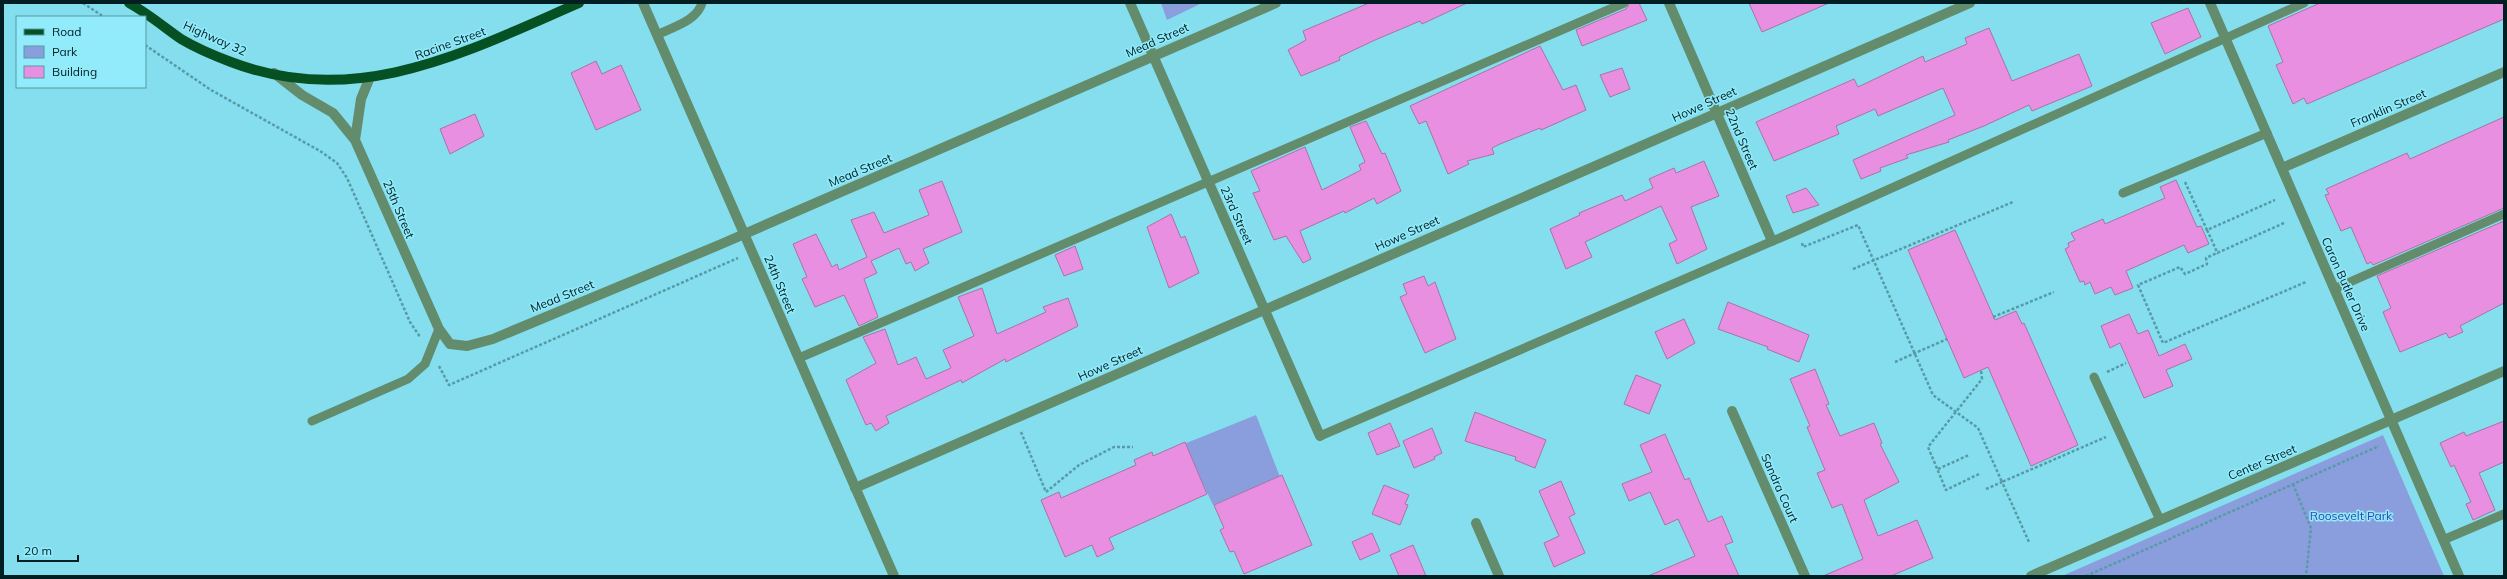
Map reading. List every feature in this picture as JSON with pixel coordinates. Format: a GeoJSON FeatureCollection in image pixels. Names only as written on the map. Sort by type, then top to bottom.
{"type":"FeatureCollection","features":[{"type":"Feature","properties":{"kind":"main road","name":"Racine Street"},"geometry":{"type":"LineString","coordinates":[[322,79],[370,77],[413,70],[445,60],[579,3]]}},
{"type":"Feature","properties":{"kind":"main road","name":"Highway 32"},"geometry":{"type":"LineString","coordinates":[[132,4],[183,40],[232,62],[274,73],[322,79]]}},
{"type":"Feature","properties":{"kind":"street","name":"24th Street"},"geometry":{"type":"LineString","coordinates":[[643,3],[894,576]]}},
{"type":"Feature","properties":{"kind":"street","name":"23rd Street"},"geometry":{"type":"LineString","coordinates":[[1130,3],[1320,436]]}},
{"type":"Feature","properties":{"kind":"street","name":"Mead Street"},"geometry":{"type":"LineString","coordinates":[[450,344],[467,346],[492,339],[744,234],[1276,3]]}},
{"type":"Feature","properties":{"kind":"street","name":"22nd Street"},"geometry":{"type":"LineString","coordinates":[[1668,3],[1772,241]]}},
{"type":"Feature","properties":{"kind":"street","name":"Howe Street"},"geometry":{"type":"LineString","coordinates":[[855,488],[1970,3]]}},
{"type":"Feature","properties":{"kind":"street","name":"Caron Butler Drive"},"geometry":{"type":"LineString","coordinates":[[2210,3],[2459,576]]}},
{"type":"Feature","properties":{"kind":"street","name":"Franklin Street"},"geometry":{"type":"LineString","coordinates":[[2282,168],[2504,72]]}},
{"type":"Feature","properties":{"kind":"street","name":"25th Street"},"geometry":{"type":"LineString","coordinates":[[274,73],[302,95],[333,113],[355,140],[439,329],[450,344]]}},
{"type":"Feature","properties":{"kind":"street"},"geometry":{"type":"LineString","coordinates":[[355,140],[361,99],[370,77]]}},
{"type":"Feature","properties":{"kind":"street","name":"Center Street"},"geometry":{"type":"LineString","coordinates":[[2031,576],[2504,371]]}},
{"type":"Feature","properties":{"kind":"street","name":"Sandra Court"},"geometry":{"type":"LineString","coordinates":[[1732,411],[1805,576]]}},
{"type":"Feature","properties":{"kind":"street"},"geometry":{"type":"LineString","coordinates":[[1476,523],[1499,576]]}},
{"type":"Feature","properties":{"kind":"lane"},"geometry":{"type":"LineString","coordinates":[[657,35],[691,19],[700,10],[702,3]]}},
{"type":"Feature","properties":{"kind":"lane"},"geometry":{"type":"LineString","coordinates":[[799,358],[1624,3]]}},
{"type":"Feature","properties":{"kind":"lane"},"geometry":{"type":"LineString","coordinates":[[1320,436],[1796,231],[2304,3]]}},
{"type":"Feature","properties":{"kind":"lane"},"geometry":{"type":"LineString","coordinates":[[2123,193],[2266,133]]}},
{"type":"Feature","properties":{"kind":"lane"},"geometry":{"type":"LineString","coordinates":[[2334,289],[2504,214]]}},
{"type":"Feature","properties":{"kind":"lane"},"geometry":{"type":"LineString","coordinates":[[312,421],[408,379],[425,364],[439,329]]}},
{"type":"Feature","properties":{"kind":"lane"},"geometry":{"type":"LineString","coordinates":[[2094,377],[2160,520]]}},
{"type":"Feature","properties":{"kind":"lane"},"geometry":{"type":"LineString","coordinates":[[2443,540],[2504,514]]}},
{"type":"Feature","properties":{"kind":"path"},"geometry":{"type":"LineString","coordinates":[[83,3],[102,16]]}},
{"type":"Feature","properties":{"kind":"path"},"geometry":{"type":"LineString","coordinates":[[146,46],[211,90],[337,163],[347,178],[410,322]]}},
{"type":"Feature","properties":{"kind":"path"},"geometry":{"type":"LineString","coordinates":[[2179,170],[2218,254]]}},
{"type":"Feature","properties":{"kind":"path"},"geometry":{"type":"LineString","coordinates":[[2207,230],[2274,200]]}},
{"type":"Feature","properties":{"kind":"path"},"geometry":{"type":"LineString","coordinates":[[1853,269],[2013,202]]}},
{"type":"Feature","properties":{"kind":"path"},"geometry":{"type":"LineString","coordinates":[[2284,223],[2218,254],[2206,258],[2207,264],[2185,274],[2180,267],[2138,285],[2163,344],[2306,282]]}},
{"type":"Feature","properties":{"kind":"path"},"geometry":{"type":"LineString","coordinates":[[1796,231],[1803,247],[1858,225],[1933,395],[1978,428],[2029,542]]}},
{"type":"Feature","properties":{"kind":"path"},"geometry":{"type":"LineString","coordinates":[[450,385],[739,257]]}},
{"type":"Feature","properties":{"kind":"path"},"geometry":{"type":"LineString","coordinates":[[1993,317],[2054,292]]}},
{"type":"Feature","properties":{"kind":"path"},"geometry":{"type":"LineString","coordinates":[[1895,362],[1947,339]]}},
{"type":"Feature","properties":{"kind":"path"},"geometry":{"type":"LineString","coordinates":[[2094,377],[2126,363]]}},
{"type":"Feature","properties":{"kind":"path"},"geometry":{"type":"LineString","coordinates":[[1979,474],[1946,490],[1928,447],[1958,412],[1982,379],[1981,370]]}},
{"type":"Feature","properties":{"kind":"path"},"geometry":{"type":"LineString","coordinates":[[1015,418],[1046,492],[1079,465],[1114,447],[1133,447]]}},
{"type":"Feature","properties":{"kind":"path"},"geometry":{"type":"LineString","coordinates":[[1986,489],[2119,431]]}},
{"type":"Feature","properties":{"kind":"path"},"geometry":{"type":"LineString","coordinates":[[2086,576],[2379,446]]}},
{"type":"Feature","properties":{"kind":"path"},"geometry":{"type":"LineString","coordinates":[[1938,469],[1969,454]]}},
{"type":"Feature","properties":{"kind":"path"},"geometry":{"type":"LineString","coordinates":[[2293,484],[2312,528],[2306,576]]}},
{"type":"Feature","properties":{"kind":"green space"},"geometry":{"type":"Polygon","coordinates":[[[1161,3],[1202,3],[1167,20],[1161,3]]]}},
{"type":"Feature","properties":{"kind":"green space"},"geometry":{"type":"Polygon","coordinates":[[[1256,415],[1280,477],[1213,505],[1184,444],[1256,415]]]}},
{"type":"Feature","properties":{"kind":"green space","name":"Roosevelt Park"},"geometry":{"type":"Polygon","coordinates":[[[2383,435],[2444,576],[2062,576],[2383,435]]]}},
{"type":"Feature","properties":{"kind":"building"},"geometry":{"type":"Polygon","coordinates":[[[1369,3],[1467,3],[1422,24],[1420,21],[1375,40],[1339,57],[1340,60],[1301,76],[1288,50],[1306,40],[1303,31],[1369,3]]]}},
{"type":"Feature","properties":{"kind":"building"},"geometry":{"type":"Polygon","coordinates":[[[1630,3],[1639,3],[1647,20],[1582,46],[1576,30],[1626,9],[1630,3]]]}},
{"type":"Feature","properties":{"kind":"building"},"geometry":{"type":"Polygon","coordinates":[[[1749,3],[1829,3],[1762,32],[1749,3]]]}},
{"type":"Feature","properties":{"kind":"building"},"geometry":{"type":"Polygon","coordinates":[[[2320,3],[2504,3],[2504,19],[2307,104],[2304,98],[2293,104],[2276,65],[2283,62],[2268,26],[2320,3]]]}},
{"type":"Feature","properties":{"kind":"building"},"geometry":{"type":"Polygon","coordinates":[[[2188,8],[2201,37],[2165,54],[2151,23],[2188,8]]]}},
{"type":"Feature","properties":{"kind":"building"},"geometry":{"type":"Polygon","coordinates":[[[1989,28],[2012,81],[2079,54],[2092,86],[2032,111],[2029,105],[1984,126],[1948,140],[1949,142],[1906,155],[1908,158],[1880,168],[1881,171],[1861,179],[1853,160],[1955,115],[1943,88],[1878,116],[1875,109],[1836,126],[1839,134],[1774,161],[1756,122],[1854,79],[1858,87],[1923,56],[1925,62],[1967,44],[1965,38],[1989,28]]]}},
{"type":"Feature","properties":{"kind":"building"},"geometry":{"type":"Polygon","coordinates":[[[1540,46],[1563,90],[1576,85],[1586,110],[1541,130],[1540,128],[1500,144],[1492,148],[1494,154],[1467,161],[1469,164],[1448,174],[1426,121],[1419,124],[1410,106],[1540,46]]]}},
{"type":"Feature","properties":{"kind":"building"},"geometry":{"type":"Polygon","coordinates":[[[596,61],[602,74],[621,65],[641,110],[596,130],[571,73],[596,61]]]}},
{"type":"Feature","properties":{"kind":"building"},"geometry":{"type":"Polygon","coordinates":[[[1622,68],[1630,89],[1610,97],[1600,75],[1622,68]]]}},
{"type":"Feature","properties":{"kind":"building"},"geometry":{"type":"Polygon","coordinates":[[[475,114],[484,136],[450,154],[440,129],[475,114]]]}},
{"type":"Feature","properties":{"kind":"building"},"geometry":{"type":"Polygon","coordinates":[[[2504,117],[2504,208],[2373,265],[2371,262],[2367,264],[2351,227],[2341,231],[2325,195],[2329,194],[2326,189],[2407,153],[2410,159],[2504,117]]]}},
{"type":"Feature","properties":{"kind":"building"},"geometry":{"type":"Polygon","coordinates":[[[1366,121],[1382,154],[1385,153],[1401,191],[1377,204],[1374,198],[1345,213],[1344,211],[1300,231],[1311,259],[1303,263],[1286,236],[1274,240],[1253,193],[1260,191],[1251,171],[1305,147],[1322,190],[1361,170],[1359,165],[1365,162],[1350,127],[1366,121]]]}},
{"type":"Feature","properties":{"kind":"building"},"geometry":{"type":"Polygon","coordinates":[[[1704,161],[1719,196],[1691,207],[1707,249],[1677,264],[1669,244],[1677,240],[1661,206],[1585,242],[1592,257],[1566,269],[1550,229],[1580,215],[1579,213],[1622,195],[1625,201],[1653,188],[1649,179],[1674,168],[1676,173],[1704,161]]]}},
{"type":"Feature","properties":{"kind":"building"},"geometry":{"type":"Polygon","coordinates":[[[2176,180],[2197,227],[2201,226],[2209,244],[2188,253],[2184,245],[2126,271],[2133,288],[2115,295],[2111,287],[2095,294],[2090,282],[2085,285],[2084,281],[2080,282],[2065,249],[2069,247],[2068,243],[2075,240],[2071,233],[2103,219],[2105,224],[2165,198],[2160,187],[2176,180]]]}},
{"type":"Feature","properties":{"kind":"building"},"geometry":{"type":"Polygon","coordinates":[[[942,181],[962,232],[923,249],[929,263],[915,271],[911,262],[906,264],[899,248],[871,261],[877,273],[864,279],[878,317],[859,326],[844,295],[815,307],[802,279],[807,277],[793,244],[816,234],[832,267],[837,264],[839,270],[867,257],[851,220],[874,212],[884,233],[929,215],[919,190],[942,181]]]}},
{"type":"Feature","properties":{"kind":"building"},"geometry":{"type":"Polygon","coordinates":[[[1806,188],[1819,205],[1793,213],[1786,196],[1806,188]]]}},
{"type":"Feature","properties":{"kind":"building"},"geometry":{"type":"Polygon","coordinates":[[[1171,214],[1181,238],[1185,236],[1199,273],[1169,288],[1147,227],[1171,214]]]}},
{"type":"Feature","properties":{"kind":"building"},"geometry":{"type":"Polygon","coordinates":[[[2504,221],[2504,303],[2460,326],[2463,332],[2449,338],[2446,333],[2400,352],[2383,312],[2391,308],[2377,276],[2504,221]]]}},
{"type":"Feature","properties":{"kind":"building"},"geometry":{"type":"Polygon","coordinates":[[[1955,230],[1995,320],[2016,311],[2022,324],[2024,323],[2078,445],[2031,466],[1988,367],[1964,378],[1908,250],[1955,230]]]}},
{"type":"Feature","properties":{"kind":"building"},"geometry":{"type":"Polygon","coordinates":[[[1075,246],[1083,269],[1064,276],[1055,255],[1075,246]]]}},
{"type":"Feature","properties":{"kind":"building"},"geometry":{"type":"Polygon","coordinates":[[[1424,276],[1428,286],[1435,282],[1456,339],[1425,353],[1400,297],[1407,294],[1403,284],[1424,276]]]}},
{"type":"Feature","properties":{"kind":"building"},"geometry":{"type":"Polygon","coordinates":[[[982,288],[997,334],[1046,312],[1043,307],[1068,298],[1078,326],[1006,362],[1005,359],[962,383],[961,380],[886,416],[889,423],[876,431],[871,423],[866,425],[846,380],[876,363],[863,337],[885,329],[898,365],[916,357],[926,379],[951,368],[943,350],[974,336],[958,297],[982,288]]]}},
{"type":"Feature","properties":{"kind":"building"},"geometry":{"type":"Polygon","coordinates":[[[1728,302],[1809,335],[1799,362],[1767,349],[1768,347],[1718,329],[1728,302]]]}},
{"type":"Feature","properties":{"kind":"building"},"geometry":{"type":"Polygon","coordinates":[[[2129,314],[2138,334],[2148,330],[2159,356],[2185,344],[2192,359],[2166,370],[2173,386],[2144,398],[2120,343],[2110,348],[2101,326],[2129,314]]]}},
{"type":"Feature","properties":{"kind":"building"},"geometry":{"type":"Polygon","coordinates":[[[1684,319],[1695,343],[1667,359],[1655,332],[1684,319]]]}},
{"type":"Feature","properties":{"kind":"building"},"geometry":{"type":"Polygon","coordinates":[[[1815,369],[1829,404],[1826,405],[1840,436],[1874,423],[1882,443],[1880,444],[1899,482],[1864,500],[1878,536],[1917,520],[1933,558],[1891,576],[1823,576],[1863,559],[1842,504],[1832,508],[1817,473],[1825,470],[1807,427],[1810,426],[1790,379],[1815,369]]]}},
{"type":"Feature","properties":{"kind":"building"},"geometry":{"type":"Polygon","coordinates":[[[1636,375],[1661,385],[1649,414],[1624,404],[1636,375]]]}},
{"type":"Feature","properties":{"kind":"building"},"geometry":{"type":"Polygon","coordinates":[[[1475,412],[1546,440],[1535,468],[1515,460],[1516,457],[1465,441],[1475,412]]]}},
{"type":"Feature","properties":{"kind":"building"},"geometry":{"type":"Polygon","coordinates":[[[2504,421],[2504,462],[2479,473],[2495,510],[2473,520],[2466,504],[2471,502],[2454,465],[2451,467],[2440,443],[2464,432],[2466,436],[2504,421]]]}},
{"type":"Feature","properties":{"kind":"building"},"geometry":{"type":"Polygon","coordinates":[[[1390,423],[1400,446],[1377,455],[1368,433],[1390,423]]]}},
{"type":"Feature","properties":{"kind":"building"},"geometry":{"type":"Polygon","coordinates":[[[1432,428],[1442,453],[1434,457],[1435,459],[1414,468],[1403,441],[1432,428]]]}},
{"type":"Feature","properties":{"kind":"building"},"geometry":{"type":"Polygon","coordinates":[[[1665,434],[1685,480],[1689,478],[1708,522],[1722,516],[1733,542],[1725,545],[1739,576],[1648,576],[1695,556],[1678,519],[1665,525],[1650,492],[1629,501],[1622,484],[1652,472],[1640,445],[1665,434]]]}},
{"type":"Feature","properties":{"kind":"building"},"geometry":{"type":"Polygon","coordinates":[[[1185,442],[1207,494],[1109,538],[1114,549],[1097,557],[1092,545],[1065,557],[1041,500],[1059,492],[1061,498],[1136,465],[1134,460],[1152,452],[1153,456],[1185,442]]]}},
{"type":"Feature","properties":{"kind":"building"},"geometry":{"type":"Polygon","coordinates":[[[1282,475],[1312,545],[1244,574],[1234,551],[1230,552],[1220,530],[1224,528],[1214,505],[1282,475]]]}},
{"type":"Feature","properties":{"kind":"building"},"geometry":{"type":"Polygon","coordinates":[[[1561,481],[1575,514],[1569,517],[1585,553],[1554,567],[1544,543],[1559,536],[1539,491],[1561,481]]]}},
{"type":"Feature","properties":{"kind":"building"},"geometry":{"type":"Polygon","coordinates":[[[1384,485],[1409,495],[1405,504],[1408,505],[1400,525],[1372,514],[1384,485]]]}},
{"type":"Feature","properties":{"kind":"building"},"geometry":{"type":"Polygon","coordinates":[[[1372,533],[1380,551],[1360,560],[1352,542],[1372,533]]]}},
{"type":"Feature","properties":{"kind":"building"},"geometry":{"type":"Polygon","coordinates":[[[1413,545],[1426,576],[1399,576],[1390,555],[1413,545]]]}}]}
